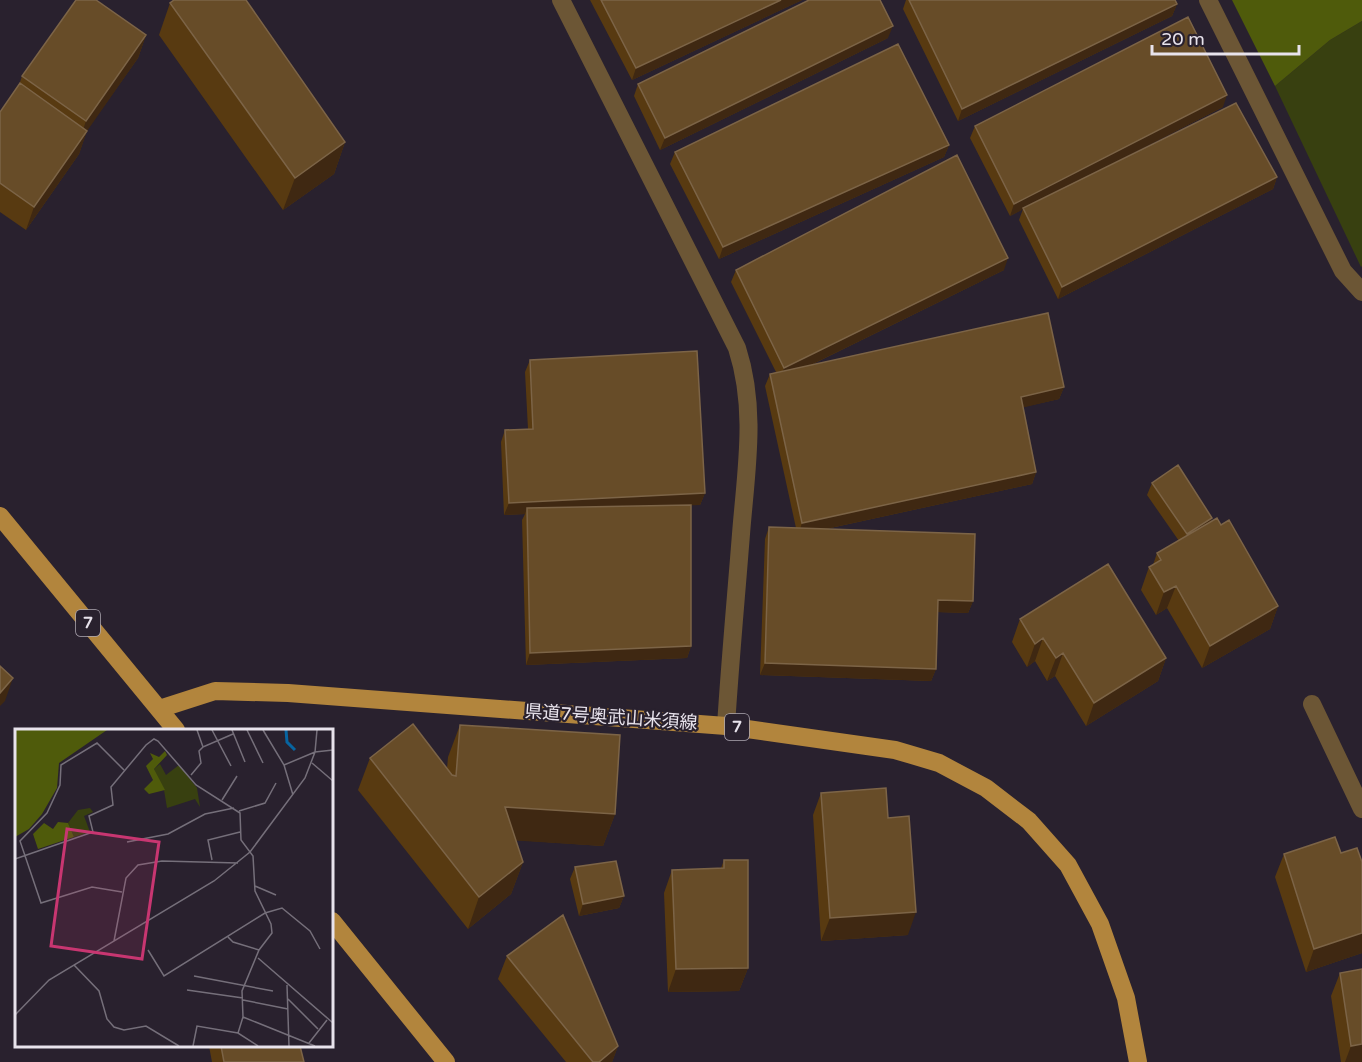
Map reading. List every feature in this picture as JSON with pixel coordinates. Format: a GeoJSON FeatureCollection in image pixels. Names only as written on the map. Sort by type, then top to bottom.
{"type":"FeatureCollection","features":[{"type":"Feature","properties":{"kind":"main road","name":"7"},"geometry":{"type":"LineString","coordinates":[[0,516],[175,729]]}},
{"type":"Feature","properties":{"kind":"main road","name":"県道7号奥武山米須線"},"geometry":{"type":"LineString","coordinates":[[159,709],[215,691],[233,690],[726,726],[895,750],[939,763],[986,788],[1029,821],[1068,865],[1100,924],[1126,998],[1138,1062]]}},
{"type":"Feature","properties":{"kind":"main road"},"geometry":{"type":"LineString","coordinates":[[333,922],[446,1062]]}},
{"type":"Feature","properties":{"kind":"street"},"geometry":{"type":"LineString","coordinates":[[561,0],[732,337],[744,371],[750,404],[726,726]]}},
{"type":"Feature","properties":{"kind":"street"},"geometry":{"type":"LineString","coordinates":[[1208,0],[1343,271],[1362,292]]}},
{"type":"Feature","properties":{"kind":"street"},"geometry":{"type":"LineString","coordinates":[[1312,704],[1362,809]]}},
{"type":"Feature","properties":{"kind":"green space"},"geometry":{"type":"Polygon","coordinates":[[[1232,0],[1362,0],[1362,21],[1330,40],[1275,86],[1232,0]]]}},
{"type":"Feature","properties":{"kind":"green space"},"geometry":{"type":"Polygon","coordinates":[[[1362,21],[1361,267],[1275,86],[1330,40],[1362,21]]]}},
{"type":"Feature","properties":{"kind":"building"},"geometry":{"type":"Polygon","coordinates":[[[76,0],[96,0],[146,35],[86,121],[22,76],[76,0]]]}},
{"type":"Feature","properties":{"kind":"building"},"geometry":{"type":"Polygon","coordinates":[[[174,0],[246,0],[345,142],[295,178],[170,3],[174,0]]]}},
{"type":"Feature","properties":{"kind":"building"},"geometry":{"type":"Polygon","coordinates":[[[601,0],[781,0],[636,68],[601,0]]]}},
{"type":"Feature","properties":{"kind":"building"},"geometry":{"type":"Polygon","coordinates":[[[809,0],[880,0],[893,26],[665,138],[638,84],[809,0]]]}},
{"type":"Feature","properties":{"kind":"building"},"geometry":{"type":"Polygon","coordinates":[[[909,0],[1175,0],[1177,4],[962,109],[909,0]]]}},
{"type":"Feature","properties":{"kind":"building"},"geometry":{"type":"Polygon","coordinates":[[[1188,17],[1227,95],[1014,204],[975,126],[1188,17]]]}},
{"type":"Feature","properties":{"kind":"building"},"geometry":{"type":"Polygon","coordinates":[[[898,44],[949,145],[723,247],[675,152],[898,44]]]}},
{"type":"Feature","properties":{"kind":"building"},"geometry":{"type":"Polygon","coordinates":[[[20,83],[87,131],[34,207],[0,183],[0,112],[20,83]]]}},
{"type":"Feature","properties":{"kind":"building"},"geometry":{"type":"Polygon","coordinates":[[[1236,103],[1277,177],[1062,287],[1023,208],[1236,103]]]}},
{"type":"Feature","properties":{"kind":"building"},"geometry":{"type":"Polygon","coordinates":[[[957,155],[1008,258],[784,368],[736,270],[957,155]]]}},
{"type":"Feature","properties":{"kind":"building"},"geometry":{"type":"Polygon","coordinates":[[[1048,313],[1064,387],[1021,397],[1036,472],[802,523],[770,374],[1048,313]]]}},
{"type":"Feature","properties":{"kind":"building"},"geometry":{"type":"Polygon","coordinates":[[[697,351],[705,493],[509,503],[505,430],[533,429],[530,360],[697,351]]]}},
{"type":"Feature","properties":{"kind":"building"},"geometry":{"type":"Polygon","coordinates":[[[1178,465],[1212,518],[1187,534],[1152,483],[1178,465]]]}},
{"type":"Feature","properties":{"kind":"building"},"geometry":{"type":"Polygon","coordinates":[[[691,505],[691,646],[530,653],[527,508],[691,505]]]}},
{"type":"Feature","properties":{"kind":"building"},"geometry":{"type":"Polygon","coordinates":[[[1217,518],[1221,525],[1229,520],[1278,606],[1210,646],[1176,586],[1164,592],[1149,567],[1161,560],[1157,553],[1217,518]]]}},
{"type":"Feature","properties":{"kind":"building"},"geometry":{"type":"Polygon","coordinates":[[[769,527],[975,534],[973,601],[938,600],[936,669],[765,663],[769,527]]]}},
{"type":"Feature","properties":{"kind":"building"},"geometry":{"type":"Polygon","coordinates":[[[1108,564],[1166,658],[1094,703],[1063,653],[1056,658],[1043,638],[1035,644],[1020,619],[1108,564]]]}},
{"type":"Feature","properties":{"kind":"building"},"geometry":{"type":"Polygon","coordinates":[[[0,666],[13,678],[0,693],[0,666]]]}},
{"type":"Feature","properties":{"kind":"building"},"geometry":{"type":"Polygon","coordinates":[[[413,724],[452,775],[456,776],[460,725],[620,735],[615,814],[505,807],[523,862],[479,897],[370,758],[413,724]]]}},
{"type":"Feature","properties":{"kind":"building"},"geometry":{"type":"Polygon","coordinates":[[[886,788],[888,818],[909,816],[916,912],[830,918],[821,793],[886,788]]]}},
{"type":"Feature","properties":{"kind":"building"},"geometry":{"type":"Polygon","coordinates":[[[1335,837],[1341,853],[1357,848],[1362,862],[1362,933],[1314,949],[1284,854],[1335,837]]]}},
{"type":"Feature","properties":{"kind":"building"},"geometry":{"type":"Polygon","coordinates":[[[724,860],[748,860],[748,968],[676,969],[672,870],[724,868],[724,860]]]}},
{"type":"Feature","properties":{"kind":"building"},"geometry":{"type":"Polygon","coordinates":[[[616,861],[624,896],[583,904],[575,867],[616,861]]]}},
{"type":"Feature","properties":{"kind":"building"},"geometry":{"type":"Polygon","coordinates":[[[563,915],[618,1046],[599,1062],[593,1062],[507,956],[563,915]]]}},
{"type":"Feature","properties":{"kind":"building"},"geometry":{"type":"Polygon","coordinates":[[[1362,969],[1362,1044],[1351,1046],[1340,973],[1362,969]]]}},
{"type":"Feature","properties":{"kind":"building"},"geometry":{"type":"Polygon","coordinates":[[[221,1047],[300,1047],[304,1062],[224,1062],[221,1047]]]}}]}
